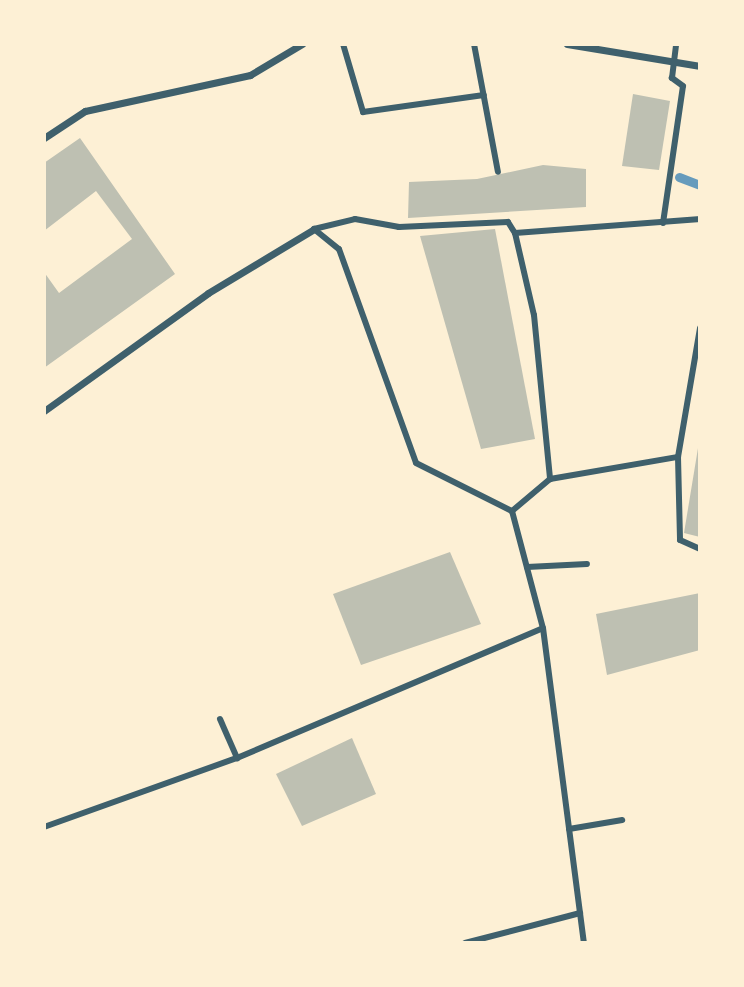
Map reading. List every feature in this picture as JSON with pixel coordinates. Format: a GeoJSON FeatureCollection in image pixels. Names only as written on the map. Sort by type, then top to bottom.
{"type":"FeatureCollection","features":[{"type":"Feature","properties":{"kind":"street"},"geometry":{"type":"LineString","coordinates":[[44,138],[85,111],[250,75],[302,44]]}},
{"type":"Feature","properties":{"kind":"street"},"geometry":{"type":"LineString","coordinates":[[343,44],[363,112],[484,96]]}},
{"type":"Feature","properties":{"kind":"street"},"geometry":{"type":"LineString","coordinates":[[474,44],[498,172]]}},
{"type":"Feature","properties":{"kind":"street"},"geometry":{"type":"LineString","coordinates":[[567,44],[700,66]]}},
{"type":"Feature","properties":{"kind":"street"},"geometry":{"type":"LineString","coordinates":[[663,223],[682,86],[672,78],[676,44]]}},
{"type":"Feature","properties":{"kind":"street"},"geometry":{"type":"LineString","coordinates":[[44,411],[208,293],[314,229],[355,219],[399,227],[508,222],[515,233],[534,315],[550,479]]}},
{"type":"Feature","properties":{"kind":"street"},"geometry":{"type":"LineString","coordinates":[[515,233],[700,219]]}},
{"type":"Feature","properties":{"kind":"street"},"geometry":{"type":"LineString","coordinates":[[314,229],[339,248],[416,464],[512,510],[542,628],[584,943]]}},
{"type":"Feature","properties":{"kind":"street"},"geometry":{"type":"LineString","coordinates":[[700,328],[678,457],[681,540],[700,549]]}},
{"type":"Feature","properties":{"kind":"street"},"geometry":{"type":"LineString","coordinates":[[512,510],[550,479],[678,457]]}},
{"type":"Feature","properties":{"kind":"street"},"geometry":{"type":"LineString","coordinates":[[527,567],[587,564]]}},
{"type":"Feature","properties":{"kind":"street"},"geometry":{"type":"LineString","coordinates":[[44,827],[237,758],[542,628]]}},
{"type":"Feature","properties":{"kind":"street"},"geometry":{"type":"LineString","coordinates":[[220,719],[237,758]]}},
{"type":"Feature","properties":{"kind":"street"},"geometry":{"type":"LineString","coordinates":[[569,829],[622,820]]}},
{"type":"Feature","properties":{"kind":"street"},"geometry":{"type":"LineString","coordinates":[[465,943],[580,913]]}},
{"type":"Feature","properties":{"kind":"building"},"geometry":{"type":"Polygon","coordinates":[[[633,94],[670,101],[659,170],[622,166],[633,94]]]}},
{"type":"Feature","properties":{"kind":"building"},"geometry":{"type":"Polygon","coordinates":[[[80,138],[175,274],[44,368],[44,272],[59,293],[132,239],[96,191],[44,231],[44,163],[80,138]]]}},
{"type":"Feature","properties":{"kind":"building"},"geometry":{"type":"Polygon","coordinates":[[[543,165],[586,169],[586,207],[408,218],[409,182],[477,179],[543,165]]]}},
{"type":"Feature","properties":{"kind":"building"},"geometry":{"type":"Polygon","coordinates":[[[495,229],[535,439],[481,449],[420,236],[495,229]]]}},
{"type":"Feature","properties":{"kind":"building"},"geometry":{"type":"Polygon","coordinates":[[[700,436],[700,537],[684,533],[700,436]]]}},
{"type":"Feature","properties":{"kind":"building"},"geometry":{"type":"Polygon","coordinates":[[[450,552],[481,624],[361,665],[333,594],[450,552]]]}},
{"type":"Feature","properties":{"kind":"building"},"geometry":{"type":"Polygon","coordinates":[[[700,593],[700,650],[607,675],[596,614],[700,593]]]}},
{"type":"Feature","properties":{"kind":"building"},"geometry":{"type":"Polygon","coordinates":[[[352,738],[376,794],[302,826],[276,774],[352,738]]]}},
{"type":"Feature","properties":{"kind":"waterway"},"geometry":{"type":"LineString","coordinates":[[679,177],[700,185]]}}]}
